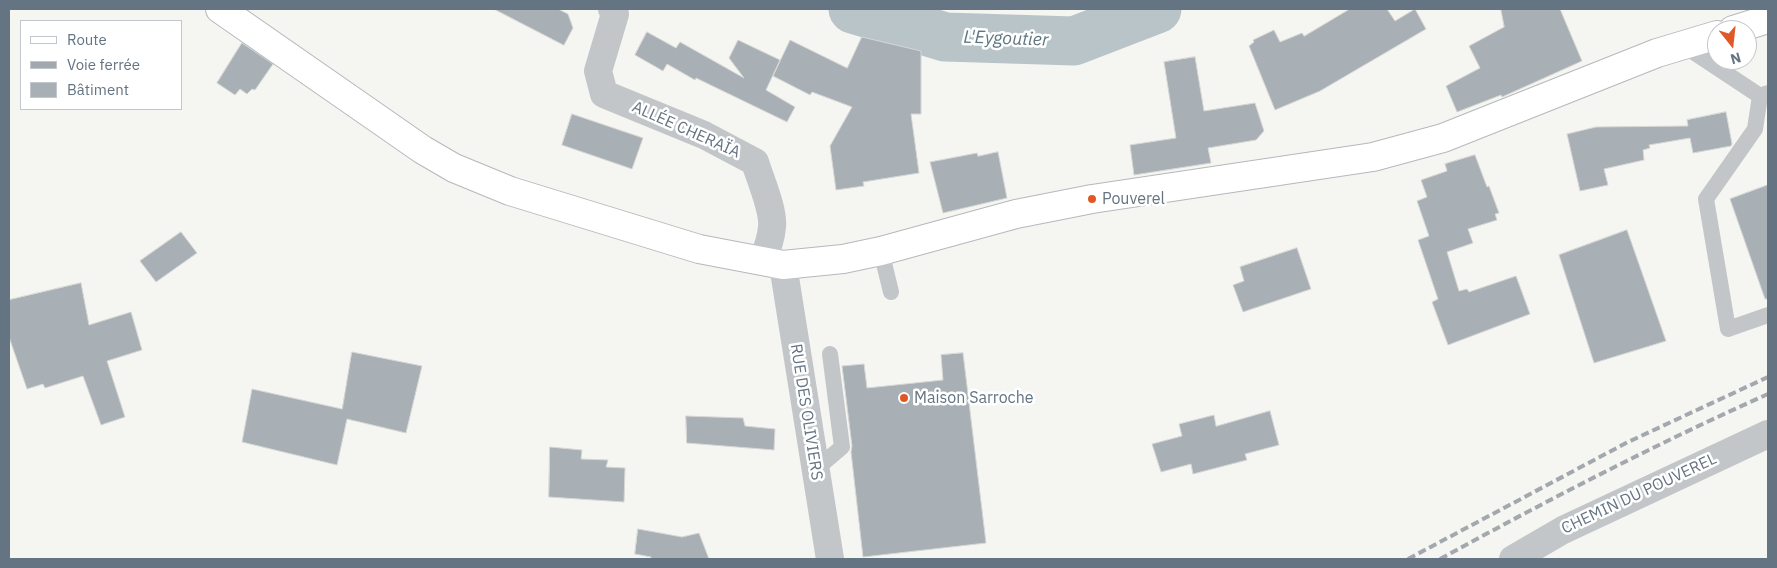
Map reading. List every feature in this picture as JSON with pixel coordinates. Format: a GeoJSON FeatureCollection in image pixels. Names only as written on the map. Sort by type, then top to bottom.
{"type":"FeatureCollection","features":[{"type":"Feature","properties":{"kind":"main road"},"geometry":{"type":"LineString","coordinates":[[220,9],[423,150],[454,168],[510,191],[680,244],[773,263],[843,259],[881,251],[1016,214],[1092,199],[1373,157],[1443,138],[1648,57],[1707,38]]}},
{"type":"Feature","properties":{"kind":"street","name":"ALLÉE CHERAÏA"},"geometry":{"type":"LineString","coordinates":[[612,9],[615,14],[598,71],[604,94],[704,135],[754,162],[768,203],[773,225],[770,244],[773,263]]}},
{"type":"Feature","properties":{"kind":"street","name":"RUE DES OLIVIERS"},"geometry":{"type":"LineString","coordinates":[[773,263],[815,470],[830,559]]}},
{"type":"Feature","properties":{"kind":"street","name":"CHEMIN DU POUVEREL"},"geometry":{"type":"LineString","coordinates":[[1513,559],[1563,530],[1768,434]]}},
{"type":"Feature","properties":{"kind":"lane"},"geometry":{"type":"LineString","coordinates":[[1683,45],[1764,94],[1755,129],[1706,199],[1728,329],[1768,315]]}},
{"type":"Feature","properties":{"kind":"lane"},"geometry":{"type":"LineString","coordinates":[[881,251],[892,292]]}},
{"type":"Feature","properties":{"kind":"lane"},"geometry":{"type":"LineString","coordinates":[[815,470],[842,448],[830,354]]}},
{"type":"Feature","properties":{"kind":"building"},"geometry":{"type":"Polygon","coordinates":[[[494,9],[558,9],[568,14],[573,28],[564,45],[494,9]]]}},
{"type":"Feature","properties":{"kind":"building"},"geometry":{"type":"Polygon","coordinates":[[[1350,9],[1387,9],[1395,21],[1415,9],[1426,29],[1320,91],[1275,110],[1249,46],[1254,42],[1253,40],[1274,30],[1280,42],[1302,33],[1304,36],[1350,9]]]}},
{"type":"Feature","properties":{"kind":"building"},"geometry":{"type":"Polygon","coordinates":[[[1501,9],[1560,9],[1582,61],[1502,97],[1501,95],[1457,112],[1446,86],[1480,68],[1469,46],[1504,27],[1501,9]]]}},
{"type":"Feature","properties":{"kind":"building"},"geometry":{"type":"Polygon","coordinates":[[[647,32],[676,48],[680,42],[744,78],[729,58],[738,40],[780,60],[766,90],[795,107],[787,122],[696,78],[695,80],[667,64],[663,71],[635,55],[647,32]]]}},
{"type":"Feature","properties":{"kind":"building"},"geometry":{"type":"Polygon","coordinates":[[[862,37],[921,51],[921,114],[911,114],[919,173],[863,182],[864,186],[836,190],[830,146],[852,107],[812,92],[810,95],[773,76],[790,40],[847,68],[862,37]]]}},
{"type":"Feature","properties":{"kind":"building"},"geometry":{"type":"Polygon","coordinates":[[[242,43],[273,64],[255,90],[252,89],[247,94],[240,89],[235,95],[217,83],[242,43]]]}},
{"type":"Feature","properties":{"kind":"building"},"geometry":{"type":"Polygon","coordinates":[[[1195,57],[1204,111],[1255,103],[1264,131],[1256,140],[1208,148],[1211,163],[1134,175],[1130,145],[1176,138],[1164,62],[1195,57]]]}},
{"type":"Feature","properties":{"kind":"building"},"geometry":{"type":"Polygon","coordinates":[[[1726,112],[1731,146],[1693,153],[1690,138],[1649,145],[1650,148],[1643,150],[1644,160],[1604,169],[1608,185],[1580,191],[1567,134],[1596,127],[1688,126],[1687,120],[1726,112]]]}},
{"type":"Feature","properties":{"kind":"building"},"geometry":{"type":"Polygon","coordinates":[[[572,114],[643,138],[632,169],[562,145],[572,114]]]}},
{"type":"Feature","properties":{"kind":"building"},"geometry":{"type":"Polygon","coordinates":[[[998,152],[1007,198],[943,213],[930,162],[977,153],[978,156],[998,152]]]}},
{"type":"Feature","properties":{"kind":"building"},"geometry":{"type":"Polygon","coordinates":[[[1475,155],[1499,213],[1495,214],[1497,220],[1468,229],[1473,243],[1447,252],[1459,291],[1467,289],[1469,292],[1516,276],[1530,314],[1448,345],[1432,302],[1438,299],[1418,240],[1429,236],[1417,201],[1427,197],[1421,180],[1447,171],[1445,164],[1475,155]]]}},
{"type":"Feature","properties":{"kind":"building"},"geometry":{"type":"Polygon","coordinates":[[[1768,185],[1768,299],[1765,299],[1730,199],[1768,185]]]}},
{"type":"Feature","properties":{"kind":"building"},"geometry":{"type":"Polygon","coordinates":[[[1627,230],[1666,341],[1594,363],[1559,255],[1627,230]]]}},
{"type":"Feature","properties":{"kind":"building"},"geometry":{"type":"Polygon","coordinates":[[[181,232],[197,253],[156,282],[140,261],[181,232]]]}},
{"type":"Feature","properties":{"kind":"building"},"geometry":{"type":"Polygon","coordinates":[[[1297,248],[1311,289],[1243,312],[1233,285],[1244,281],[1240,267],[1297,248]]]}},
{"type":"Feature","properties":{"kind":"building"},"geometry":{"type":"Polygon","coordinates":[[[81,283],[89,325],[131,312],[142,350],[107,361],[125,417],[101,425],[83,376],[45,388],[43,384],[27,389],[9,337],[9,300],[81,283]]]}},
{"type":"Feature","properties":{"kind":"building"},"geometry":{"type":"Polygon","coordinates":[[[352,352],[422,366],[406,433],[347,419],[337,465],[242,442],[252,389],[342,409],[352,352]]]}},
{"type":"Feature","properties":{"kind":"building"},"geometry":{"type":"Polygon","coordinates":[[[963,353],[986,543],[863,557],[842,366],[864,364],[867,388],[943,380],[941,355],[963,353]]]}},
{"type":"Feature","properties":{"kind":"building"},"geometry":{"type":"Polygon","coordinates":[[[1270,411],[1279,445],[1245,454],[1247,460],[1193,474],[1191,464],[1161,472],[1152,444],[1182,436],[1179,424],[1214,415],[1216,426],[1270,411]]]}},
{"type":"Feature","properties":{"kind":"building"},"geometry":{"type":"Polygon","coordinates":[[[686,416],[743,418],[745,426],[775,429],[774,450],[687,443],[686,416]]]}},
{"type":"Feature","properties":{"kind":"building"},"geometry":{"type":"Polygon","coordinates":[[[550,447],[582,450],[581,459],[608,460],[606,467],[625,468],[624,502],[549,497],[550,447]]]}},
{"type":"Feature","properties":{"kind":"building"},"geometry":{"type":"Polygon","coordinates":[[[638,529],[682,537],[699,533],[709,559],[651,559],[651,557],[635,554],[638,529]]]}},
{"type":"Feature","properties":{"kind":"waterway","name":"L'Eygoutier"},"geometry":{"type":"LineString","coordinates":[[853,9],[945,37],[1074,41],[1157,9]]}},
{"type":"Feature","properties":{"kind":"railway"},"geometry":{"type":"LineString","coordinates":[[1408,559],[1628,442],[1768,377]]}},
{"type":"Feature","properties":{"kind":"railway"},"geometry":{"type":"LineString","coordinates":[[1440,559],[1602,473],[1768,394]]}},
{"type":"Feature","properties":{"kind":"place","name":"Pouverel"},"geometry":{"type":"Point","coordinates":[1092,199]}},
{"type":"Feature","properties":{"kind":"place","name":"Maison Sarroche"},"geometry":{"type":"Point","coordinates":[904,398]}}]}
